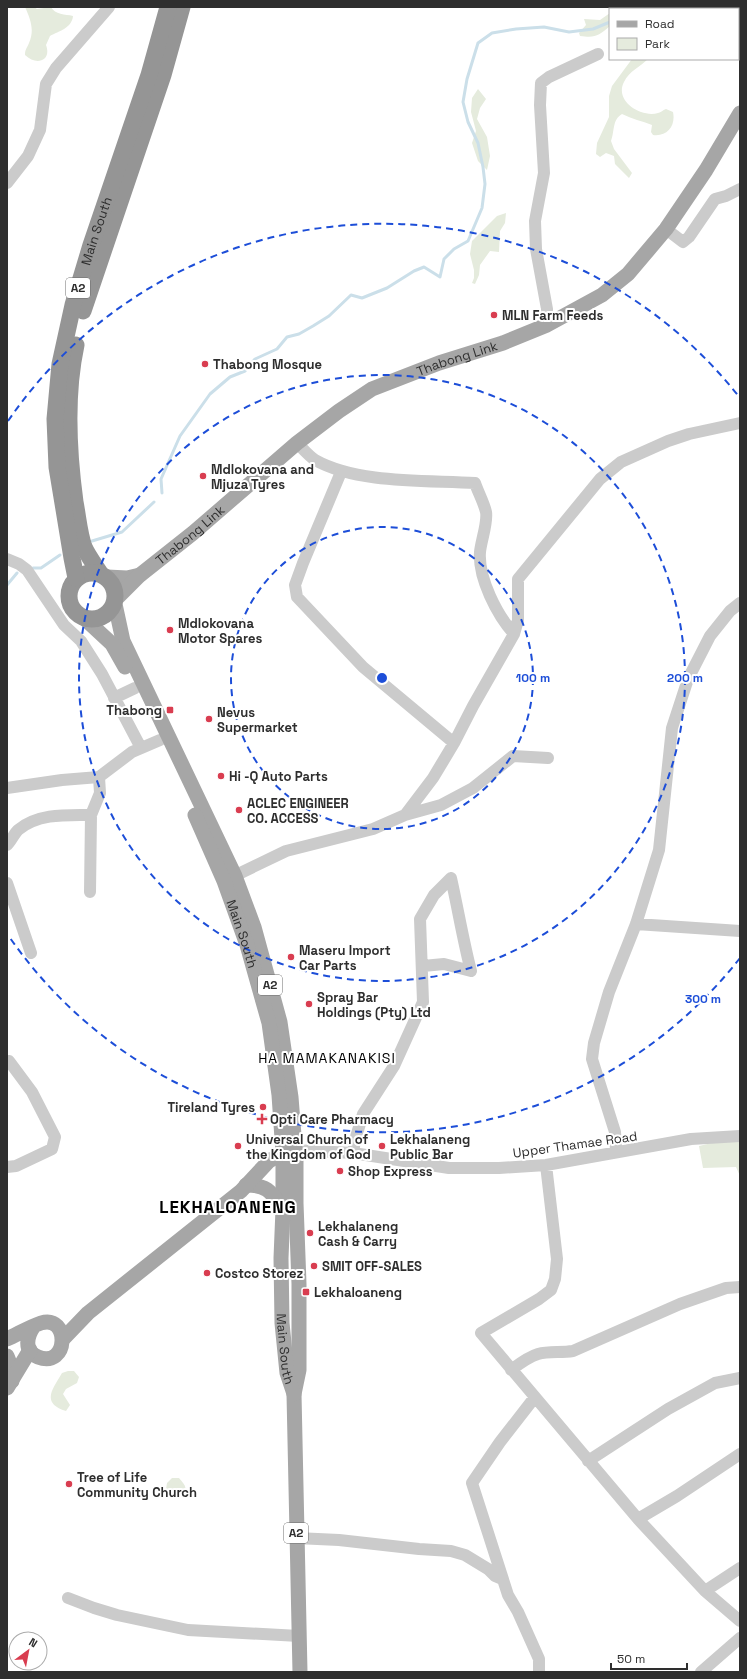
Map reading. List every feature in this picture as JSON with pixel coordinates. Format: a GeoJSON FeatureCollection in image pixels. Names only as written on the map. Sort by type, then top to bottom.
{"type":"FeatureCollection","features":[{"type":"Feature","properties":{"kind":"highway","name":"Main South"},"geometry":{"type":"LineString","coordinates":[[84,618],[74,610],[69,597],[70,590],[76,578],[57,467],[55,419],[60,364],[73,305],[91,245],[149,75],[168,7]]}},
{"type":"Feature","properties":{"kind":"highway","name":"Main South"},"geometry":{"type":"LineString","coordinates":[[115,601],[114,587],[103,575],[84,548],[80,531],[70,466],[69,415],[72,365],[83,310],[163,75],[182,7]]}},
{"type":"Feature","properties":{"kind":"highway"},"geometry":{"type":"LineString","coordinates":[[76,578],[87,573],[103,575]]}},
{"type":"Feature","properties":{"kind":"highway"},"geometry":{"type":"LineString","coordinates":[[84,618],[99,618],[111,610],[115,601]]}},
{"type":"Feature","properties":{"kind":"main road","name":"Thabong Link"},"geometry":{"type":"LineString","coordinates":[[115,601],[140,575],[193,533],[297,443],[339,411],[372,389],[439,363],[503,343],[547,325],[602,296],[628,274],[666,229],[706,170],[740,113]]}},
{"type":"Feature","properties":{"kind":"main road"},"geometry":{"type":"LineString","coordinates":[[103,575],[127,578],[140,575]]}},
{"type":"Feature","properties":{"kind":"main road","name":"Main South"},"geometry":{"type":"LineString","coordinates":[[115,601],[124,642],[229,879],[269,1023],[279,1095],[289,1151],[299,1284],[299,1370],[294,1394]]}},
{"type":"Feature","properties":{"kind":"main road","name":"Main South"},"geometry":{"type":"LineString","coordinates":[[84,618],[112,644],[229,879]]}},
{"type":"Feature","properties":{"kind":"main road"},"geometry":{"type":"LineString","coordinates":[[63,1339],[88,1313],[246,1185],[269,1162],[289,1151]]}},
{"type":"Feature","properties":{"kind":"main road","name":"Main South"},"geometry":{"type":"LineString","coordinates":[[289,1151],[283,1209],[281,1258],[282,1323],[287,1373],[294,1394]]}},
{"type":"Feature","properties":{"kind":"main road"},"geometry":{"type":"LineString","coordinates":[[246,1185],[266,1187],[283,1209]]}},
{"type":"Feature","properties":{"kind":"main road"},"geometry":{"type":"LineString","coordinates":[[7,1339],[42,1323],[50,1323],[88,1313]]}},
{"type":"Feature","properties":{"kind":"main road"},"geometry":{"type":"LineString","coordinates":[[7,1343],[29,1348],[37,1357],[46,1358],[55,1356],[61,1348],[63,1339],[57,1326],[50,1323]]}},
{"type":"Feature","properties":{"kind":"main road"},"geometry":{"type":"LineString","coordinates":[[11,1382],[29,1348],[28,1334],[34,1326]]}},
{"type":"Feature","properties":{"kind":"main road"},"geometry":{"type":"LineString","coordinates":[[7,1356],[12,1366],[11,1382]]}},
{"type":"Feature","properties":{"kind":"main road"},"geometry":{"type":"LineString","coordinates":[[11,1382],[46,1358]]}},
{"type":"Feature","properties":{"kind":"main road","name":"A2"},"geometry":{"type":"LineString","coordinates":[[294,1394],[300,1672]]}},
{"type":"Feature","properties":{"kind":"street"},"geometry":{"type":"LineString","coordinates":[[7,183],[28,156],[40,130],[46,84],[56,68],[109,7]]}},
{"type":"Feature","properties":{"kind":"street"},"geometry":{"type":"LineString","coordinates":[[547,325],[547,309],[536,249],[535,221],[544,173],[540,105],[541,83],[550,77],[598,54]]}},
{"type":"Feature","properties":{"kind":"street"},"geometry":{"type":"LineString","coordinates":[[666,229],[683,242],[689,237],[715,198],[726,196],[740,189]]}},
{"type":"Feature","properties":{"kind":"street"},"geometry":{"type":"LineString","coordinates":[[405,815],[433,778],[454,744],[473,706],[514,634],[518,620],[518,579],[600,480],[621,462],[668,441],[689,434],[740,423]]}},
{"type":"Feature","properties":{"kind":"street"},"geometry":{"type":"LineString","coordinates":[[297,443],[314,459],[341,472],[376,478],[475,483],[486,513],[480,554],[480,567],[488,592],[507,626],[514,634]]}},
{"type":"Feature","properties":{"kind":"street"},"geometry":{"type":"LineString","coordinates":[[341,472],[295,585],[297,597],[363,667],[454,744]]}},
{"type":"Feature","properties":{"kind":"street"},"geometry":{"type":"LineString","coordinates":[[7,559],[19,564],[27,570],[64,624],[81,641],[102,674],[140,748]]}},
{"type":"Feature","properties":{"kind":"street"},"geometry":{"type":"LineString","coordinates":[[616,1152],[615,1132],[592,1059],[598,1024],[636,924],[659,850],[672,728],[688,679],[710,636],[730,611],[740,603]]}},
{"type":"Feature","properties":{"kind":"street"},"geometry":{"type":"LineString","coordinates":[[114,698],[135,688]]}},
{"type":"Feature","properties":{"kind":"street"},"geometry":{"type":"LineString","coordinates":[[7,788],[62,780],[99,777],[132,752],[160,740]]}},
{"type":"Feature","properties":{"kind":"street"},"geometry":{"type":"LineString","coordinates":[[229,879],[286,851],[373,829],[405,815],[441,805],[473,788],[513,756],[548,758]]}},
{"type":"Feature","properties":{"kind":"street"},"geometry":{"type":"LineString","coordinates":[[90,892],[91,816],[100,792],[99,777]]}},
{"type":"Feature","properties":{"kind":"street"},"geometry":{"type":"LineString","coordinates":[[7,845],[18,830],[36,820],[56,815],[91,816]]}},
{"type":"Feature","properties":{"kind":"street"},"geometry":{"type":"LineString","coordinates":[[353,1153],[355,1140],[363,1114],[394,1066],[423,1002],[423,966],[420,918],[434,895],[451,878],[458,906],[463,941],[471,971],[444,964],[423,966]]}},
{"type":"Feature","properties":{"kind":"street"},"geometry":{"type":"LineString","coordinates":[[7,883],[31,953]]}},
{"type":"Feature","properties":{"kind":"street"},"geometry":{"type":"LineString","coordinates":[[636,924],[740,931]]}},
{"type":"Feature","properties":{"kind":"street"},"geometry":{"type":"LineString","coordinates":[[7,1167],[16,1166],[52,1149],[55,1137],[32,1092],[9,1061]]}},
{"type":"Feature","properties":{"kind":"street","name":"Upper Thamae Road"},"geometry":{"type":"LineString","coordinates":[[289,1151],[353,1153],[449,1168],[499,1168],[546,1165],[696,1138],[740,1136]]}},
{"type":"Feature","properties":{"kind":"street"},"geometry":{"type":"LineString","coordinates":[[546,1165],[557,1259],[555,1279],[551,1290],[481,1333],[638,1519],[705,1591],[740,1621]]}},
{"type":"Feature","properties":{"kind":"street"},"geometry":{"type":"LineString","coordinates":[[511,1370],[527,1358],[538,1354],[573,1351],[680,1304],[726,1288],[740,1287]]}},
{"type":"Feature","properties":{"kind":"street"},"geometry":{"type":"LineString","coordinates":[[588,1461],[668,1409],[715,1383],[740,1378]]}},
{"type":"Feature","properties":{"kind":"street"},"geometry":{"type":"LineString","coordinates":[[535,1397],[496,1448],[472,1483],[508,1595],[518,1612],[539,1659],[539,1672]]}},
{"type":"Feature","properties":{"kind":"street"},"geometry":{"type":"LineString","coordinates":[[638,1519],[677,1496],[740,1454]]}},
{"type":"Feature","properties":{"kind":"street"},"geometry":{"type":"LineString","coordinates":[[296,1538],[339,1540],[451,1551],[465,1555],[488,1569],[495,1576],[502,1579]]}},
{"type":"Feature","properties":{"kind":"street"},"geometry":{"type":"LineString","coordinates":[[705,1591],[740,1568]]}},
{"type":"Feature","properties":{"kind":"street"},"geometry":{"type":"LineString","coordinates":[[68,1598],[117,1615],[188,1630],[299,1636]]}},
{"type":"Feature","properties":{"kind":"street"},"geometry":{"type":"LineString","coordinates":[[701,1672],[740,1638]]}},
{"type":"Feature","properties":{"kind":"green space"},"geometry":{"type":"Polygon","coordinates":[[[25,7],[34,7],[37,9],[51,7],[55,12],[73,16],[68,26],[50,36],[46,45],[47,55],[42,60],[34,60],[25,55],[31,38],[32,29],[25,7]]]}},
{"type":"Feature","properties":{"kind":"green space"},"geometry":{"type":"Polygon","coordinates":[[[609,14],[609,27],[596,36],[580,36],[579,33],[586,25],[584,19],[600,20],[609,14]]]}},
{"type":"Feature","properties":{"kind":"green space"},"geometry":{"type":"Polygon","coordinates":[[[631,60],[647,60],[626,78],[622,89],[623,96],[631,106],[644,113],[659,113],[666,109],[673,112],[674,117],[672,126],[669,130],[662,134],[653,135],[651,132],[652,125],[622,114],[619,116],[614,126],[611,141],[614,149],[632,173],[629,178],[615,164],[614,156],[606,153],[600,157],[596,154],[597,143],[609,117],[609,96],[612,86],[631,60]]]}},
{"type":"Feature","properties":{"kind":"green space"},"geometry":{"type":"Polygon","coordinates":[[[478,89],[486,99],[480,108],[477,119],[487,137],[490,156],[487,170],[478,161],[472,143],[476,131],[471,112],[472,98],[478,89]]]}},
{"type":"Feature","properties":{"kind":"green space"},"geometry":{"type":"Polygon","coordinates":[[[506,213],[505,223],[500,231],[499,252],[490,251],[480,265],[479,275],[475,284],[472,283],[474,278],[474,270],[470,254],[472,241],[497,216],[506,213]]]}},
{"type":"Feature","properties":{"kind":"green space"},"geometry":{"type":"Polygon","coordinates":[[[740,1139],[740,1176],[736,1167],[703,1168],[699,1146],[740,1139]]]}},
{"type":"Feature","properties":{"kind":"green space"},"geometry":{"type":"Polygon","coordinates":[[[74,1371],[79,1377],[77,1383],[66,1389],[63,1394],[70,1405],[66,1411],[53,1404],[51,1395],[52,1390],[62,1373],[74,1371]]]}},
{"type":"Feature","properties":{"kind":"green space"},"geometry":{"type":"Polygon","coordinates":[[[172,1478],[179,1478],[185,1486],[185,1492],[172,1492],[166,1489],[167,1483],[172,1478]]]}},
{"type":"Feature","properties":{"kind":"waterway"},"geometry":{"type":"LineString","coordinates":[[162,493],[161,479],[180,436],[210,394],[230,377],[245,371],[255,359],[277,349],[287,337],[299,334],[329,316],[351,295],[362,298],[387,288],[414,271],[424,267],[440,277],[444,259],[454,249],[468,241],[482,208],[485,184],[478,143],[468,122],[463,102],[467,79],[478,43],[492,33],[516,29],[544,27],[569,32],[593,29],[609,22]]}},
{"type":"Feature","properties":{"kind":"waterway"},"geometry":{"type":"LineString","coordinates":[[92,541],[122,532],[154,502]]}},
{"type":"Feature","properties":{"kind":"waterway"},"geometry":{"type":"LineString","coordinates":[[33,568],[41,568],[60,555]]}},
{"type":"Feature","properties":{"kind":"waterway"},"geometry":{"type":"LineString","coordinates":[[7,585],[17,573]]}},
{"type":"Feature","properties":{"kind":"place","name":"MLN Farm Feeds"},"geometry":{"type":"Point","coordinates":[494,315]}},
{"type":"Feature","properties":{"kind":"place","name":"Thabong Mosque"},"geometry":{"type":"Point","coordinates":[205,364]}},
{"type":"Feature","properties":{"kind":"place","name":"Mdlokovana and Mjuza Tyres"},"geometry":{"type":"Point","coordinates":[203,476]}},
{"type":"Feature","properties":{"kind":"place","name":"Mdlokovana Motor Spares"},"geometry":{"type":"Point","coordinates":[170,630]}},
{"type":"Feature","properties":{"kind":"place","name":"Thabong"},"geometry":{"type":"Point","coordinates":[170,710]}},
{"type":"Feature","properties":{"kind":"place","name":"Nevus Supermarket"},"geometry":{"type":"Point","coordinates":[209,719]}},
{"type":"Feature","properties":{"kind":"place","name":"Hi -Q Auto Parts"},"geometry":{"type":"Point","coordinates":[221,776]}},
{"type":"Feature","properties":{"kind":"place","name":"ACLEC ENGINEER CO. ACCESS"},"geometry":{"type":"Point","coordinates":[239,810]}},
{"type":"Feature","properties":{"kind":"place","name":"Maseru Import Car Parts"},"geometry":{"type":"Point","coordinates":[291,957]}},
{"type":"Feature","properties":{"kind":"place","name":"Spray Bar Holdings (Pty) Ltd"},"geometry":{"type":"Point","coordinates":[309,1004]}},
{"type":"Feature","properties":{"kind":"place","name":"Tireland Tyres"},"geometry":{"type":"Point","coordinates":[263,1107]}},
{"type":"Feature","properties":{"kind":"place","name":"Opti Care Pharmacy"},"geometry":{"type":"Point","coordinates":[262,1119]}},
{"type":"Feature","properties":{"kind":"place","name":"Universal Church of the Kingdom of God"},"geometry":{"type":"Point","coordinates":[238,1146]}},
{"type":"Feature","properties":{"kind":"place","name":"Lekhalaneng Public Bar"},"geometry":{"type":"Point","coordinates":[382,1146]}},
{"type":"Feature","properties":{"kind":"place","name":"Shop Express"},"geometry":{"type":"Point","coordinates":[340,1171]}},
{"type":"Feature","properties":{"kind":"place","name":"Lekhalaneng Cash & Carry"},"geometry":{"type":"Point","coordinates":[310,1233]}},
{"type":"Feature","properties":{"kind":"place","name":"SMIT OFF-SALES"},"geometry":{"type":"Point","coordinates":[314,1266]}},
{"type":"Feature","properties":{"kind":"place","name":"Costco Storez"},"geometry":{"type":"Point","coordinates":[207,1273]}},
{"type":"Feature","properties":{"kind":"place","name":"Lekhaloaneng"},"geometry":{"type":"Point","coordinates":[306,1292]}},
{"type":"Feature","properties":{"kind":"place","name":"Tree of Life Community Church"},"geometry":{"type":"Point","coordinates":[69,1484]}},
{"type":"Feature","properties":{"kind":"district","name":"HA MAMAKANAKISI"},"geometry":{"type":"Point","coordinates":[327,1058]}},
{"type":"Feature","properties":{"kind":"district","name":"LEKHALOANENG"},"geometry":{"type":"Point","coordinates":[228,1207]}}]}
